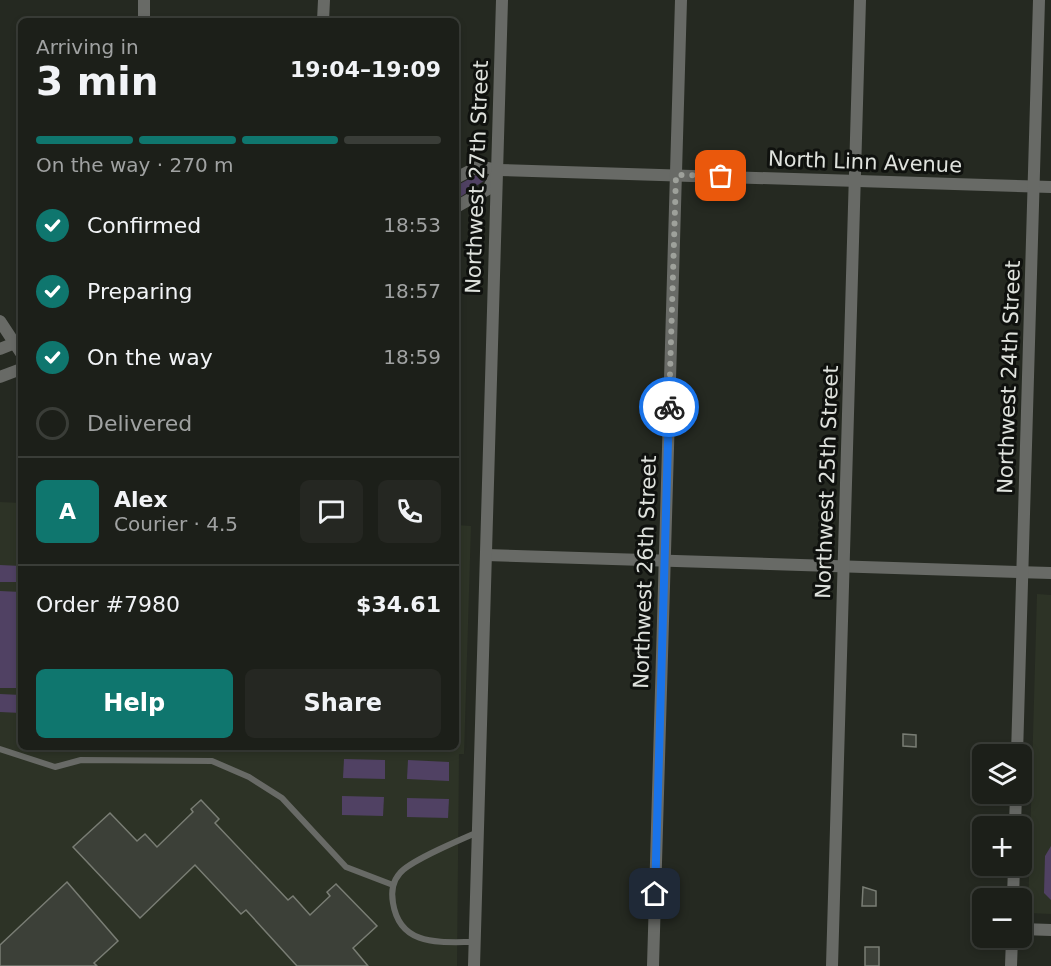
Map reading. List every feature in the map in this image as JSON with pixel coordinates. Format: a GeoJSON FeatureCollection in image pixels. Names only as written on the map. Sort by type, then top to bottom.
{"type":"FeatureCollection","features":[{"type":"Feature","properties":{"kind":"street"},"geometry":{"type":"LineString","coordinates":[[144,0],[144,18]]}},
{"type":"Feature","properties":{"kind":"street"},"geometry":{"type":"LineString","coordinates":[[323,18],[324,0]]}},
{"type":"Feature","properties":{"kind":"street","name":"Northwest 27th Street"},"geometry":{"type":"LineString","coordinates":[[474,966],[502,0]]}},
{"type":"Feature","properties":{"kind":"street","name":"Northwest 26th Street"},"geometry":{"type":"LineString","coordinates":[[653,966],[681,0]]}},
{"type":"Feature","properties":{"kind":"street","name":"Northwest 25th Street"},"geometry":{"type":"LineString","coordinates":[[832,966],[860,0]]}},
{"type":"Feature","properties":{"kind":"street","name":"Northwest 24th Street"},"geometry":{"type":"LineString","coordinates":[[1017,744],[1040,0]]}},
{"type":"Feature","properties":{"kind":"street","name":"North Linn Avenue"},"geometry":{"type":"LineString","coordinates":[[459,176],[479,166],[498,170],[1051,187]]}},
{"type":"Feature","properties":{"kind":"street"},"geometry":{"type":"LineString","coordinates":[[459,205],[488,189],[498,170]]}},
{"type":"Feature","properties":{"kind":"street"},"geometry":{"type":"LineString","coordinates":[[0,321],[18,345]]}},
{"type":"Feature","properties":{"kind":"street"},"geometry":{"type":"LineString","coordinates":[[0,349],[18,346]]}},
{"type":"Feature","properties":{"kind":"street"},"geometry":{"type":"LineString","coordinates":[[0,377],[18,370]]}},
{"type":"Feature","properties":{"kind":"street"},"geometry":{"type":"LineString","coordinates":[[486,555],[1051,573]]}},
{"type":"Feature","properties":{"kind":"street"},"geometry":{"type":"LineString","coordinates":[[1032,929],[1051,930]]}},
{"type":"Feature","properties":{"kind":"street"},"geometry":{"type":"LineString","coordinates":[[1011,966],[1012,948]]}},
{"type":"Feature","properties":{"kind":"lane"},"geometry":{"type":"LineString","coordinates":[[0,749],[55,767],[81,760],[212,761],[249,777],[282,798],[346,867],[393,885]]}},
{"type":"Feature","properties":{"kind":"lane"},"geometry":{"type":"LineString","coordinates":[[475,942],[433,942],[413,937],[403,928],[393,907],[393,885],[400,872],[409,866],[478,831]]}},
{"type":"Feature","properties":{"kind":"shaded area"},"geometry":{"type":"Polygon","coordinates":[[[480,173],[488,178],[459,198],[459,184],[480,173]]]}},
{"type":"Feature","properties":{"kind":"shaded area"},"geometry":{"type":"Polygon","coordinates":[[[0,502],[18,503],[18,750],[459,750],[459,525],[471,526],[464,754],[459,754],[457,966],[0,966],[0,502]]]}},
{"type":"Feature","properties":{"kind":"shaded area"},"geometry":{"type":"Polygon","coordinates":[[[0,565],[18,566],[18,582],[0,582],[0,565]]]}},
{"type":"Feature","properties":{"kind":"shaded area"},"geometry":{"type":"Polygon","coordinates":[[[0,591],[18,592],[18,688],[0,688],[0,591]]]}},
{"type":"Feature","properties":{"kind":"shaded area"},"geometry":{"type":"Polygon","coordinates":[[[1037,594],[1051,595],[1051,914],[1032,913],[1032,888],[1029,888],[1029,876],[1032,876],[1032,771],[1037,594]]]}},
{"type":"Feature","properties":{"kind":"shaded area"},"geometry":{"type":"Polygon","coordinates":[[[0,694],[18,695],[18,713],[0,712],[0,694]]]}},
{"type":"Feature","properties":{"kind":"shaded area"},"geometry":{"type":"Polygon","coordinates":[[[344,759],[385,760],[385,779],[343,778],[344,759]]]}},
{"type":"Feature","properties":{"kind":"shaded area"},"geometry":{"type":"Polygon","coordinates":[[[408,760],[449,762],[449,781],[407,779],[408,760]]]}},
{"type":"Feature","properties":{"kind":"shaded area"},"geometry":{"type":"Polygon","coordinates":[[[342,796],[384,797],[383,816],[342,815],[342,796]]]}},
{"type":"Feature","properties":{"kind":"shaded area"},"geometry":{"type":"Polygon","coordinates":[[[407,798],[449,799],[448,818],[407,817],[407,798]]]}},
{"type":"Feature","properties":{"kind":"shaded area"},"geometry":{"type":"Polygon","coordinates":[[[1051,846],[1051,900],[1044,893],[1045,856],[1051,846]]]}},
{"type":"Feature","properties":{"kind":"building"},"geometry":{"type":"Polygon","coordinates":[[[903,734],[916,735],[916,747],[903,746],[903,734]]]}},
{"type":"Feature","properties":{"kind":"building"},"geometry":{"type":"Polygon","coordinates":[[[201,800],[219,819],[215,823],[288,900],[293,896],[310,915],[330,896],[327,892],[336,884],[377,926],[353,948],[368,966],[297,966],[246,910],[241,914],[195,865],[140,918],[73,847],[110,813],[137,841],[145,834],[157,847],[193,812],[191,809],[201,800]]]}},
{"type":"Feature","properties":{"kind":"building"},"geometry":{"type":"Polygon","coordinates":[[[67,882],[118,941],[94,963],[97,966],[0,966],[0,945],[67,882]]]}},
{"type":"Feature","properties":{"kind":"building"},"geometry":{"type":"Polygon","coordinates":[[[863,887],[876,891],[876,906],[862,906],[863,887]]]}},
{"type":"Feature","properties":{"kind":"building"},"geometry":{"type":"Polygon","coordinates":[[[865,947],[879,947],[879,966],[865,966],[865,947]]]}},
{"type":"Feature","properties":{"kind":"way so far"},"geometry":{"type":"LineString","coordinates":[[669,407],[676,175],[721,176]]}},
{"type":"Feature","properties":{"kind":"route"},"geometry":{"type":"LineString","coordinates":[[655,894],[669,407]]}}]}
